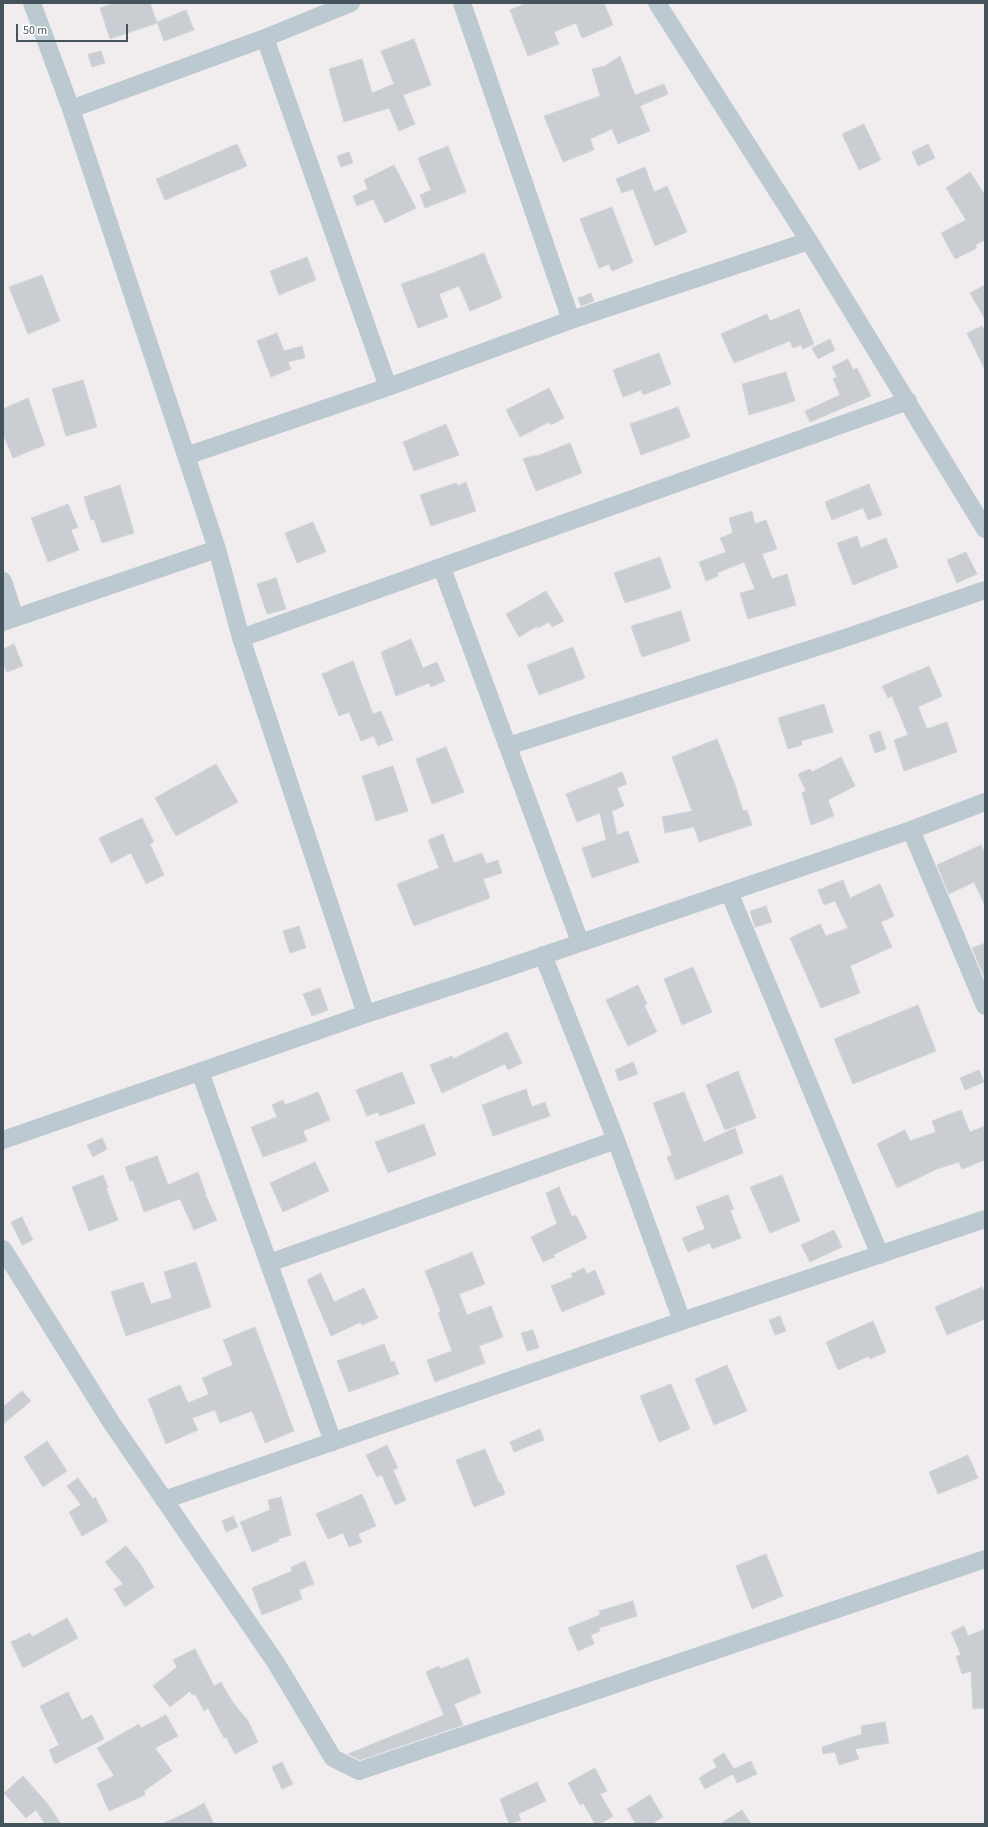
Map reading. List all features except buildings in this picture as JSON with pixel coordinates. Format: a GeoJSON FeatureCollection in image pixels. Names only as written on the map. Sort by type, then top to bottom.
{"type":"FeatureCollection","features":[{"type":"Feature","properties":{"kind":"street"},"geometry":{"type":"LineString","coordinates":[[32,3],[71,110],[217,549],[241,638],[366,1014]]}},
{"type":"Feature","properties":{"kind":"street"},"geometry":{"type":"LineString","coordinates":[[71,110],[264,38],[351,3]]}},
{"type":"Feature","properties":{"kind":"street"},"geometry":{"type":"LineString","coordinates":[[462,3],[570,320]]}},
{"type":"Feature","properties":{"kind":"street"},"geometry":{"type":"LineString","coordinates":[[657,3],[809,241],[985,529]]}},
{"type":"Feature","properties":{"kind":"street"},"geometry":{"type":"LineString","coordinates":[[264,38],[388,387]]}},
{"type":"Feature","properties":{"kind":"street"},"geometry":{"type":"LineString","coordinates":[[186,456],[388,387],[570,320],[809,241]]}},
{"type":"Feature","properties":{"kind":"street"},"geometry":{"type":"LineString","coordinates":[[241,638],[442,568],[908,401]]}},
{"type":"Feature","properties":{"kind":"street"},"geometry":{"type":"LineString","coordinates":[[3,581],[9,620],[217,549]]}},
{"type":"Feature","properties":{"kind":"street"},"geometry":{"type":"LineString","coordinates":[[442,568],[580,942]]}},
{"type":"Feature","properties":{"kind":"street"},"geometry":{"type":"LineString","coordinates":[[508,746],[816,647],[985,590]]}},
{"type":"Feature","properties":{"kind":"street"},"geometry":{"type":"LineString","coordinates":[[3,1140],[366,1014],[911,830],[985,802]]}},
{"type":"Feature","properties":{"kind":"street"},"geometry":{"type":"LineString","coordinates":[[911,830],[985,1006]]}},
{"type":"Feature","properties":{"kind":"street"},"geometry":{"type":"LineString","coordinates":[[728,892],[880,1254]]}},
{"type":"Feature","properties":{"kind":"street"},"geometry":{"type":"LineString","coordinates":[[543,955],[616,1140],[682,1321]]}},
{"type":"Feature","properties":{"kind":"street"},"geometry":{"type":"LineString","coordinates":[[200,1072],[333,1442]]}},
{"type":"Feature","properties":{"kind":"street"},"geometry":{"type":"LineString","coordinates":[[269,1263],[616,1140]]}},
{"type":"Feature","properties":{"kind":"street"},"geometry":{"type":"LineString","coordinates":[[164,1500],[682,1321],[985,1219]]}},
{"type":"Feature","properties":{"kind":"street"},"geometry":{"type":"LineString","coordinates":[[3,1249],[111,1422],[276,1663],[333,1758],[359,1772],[985,1559]]}}]}
